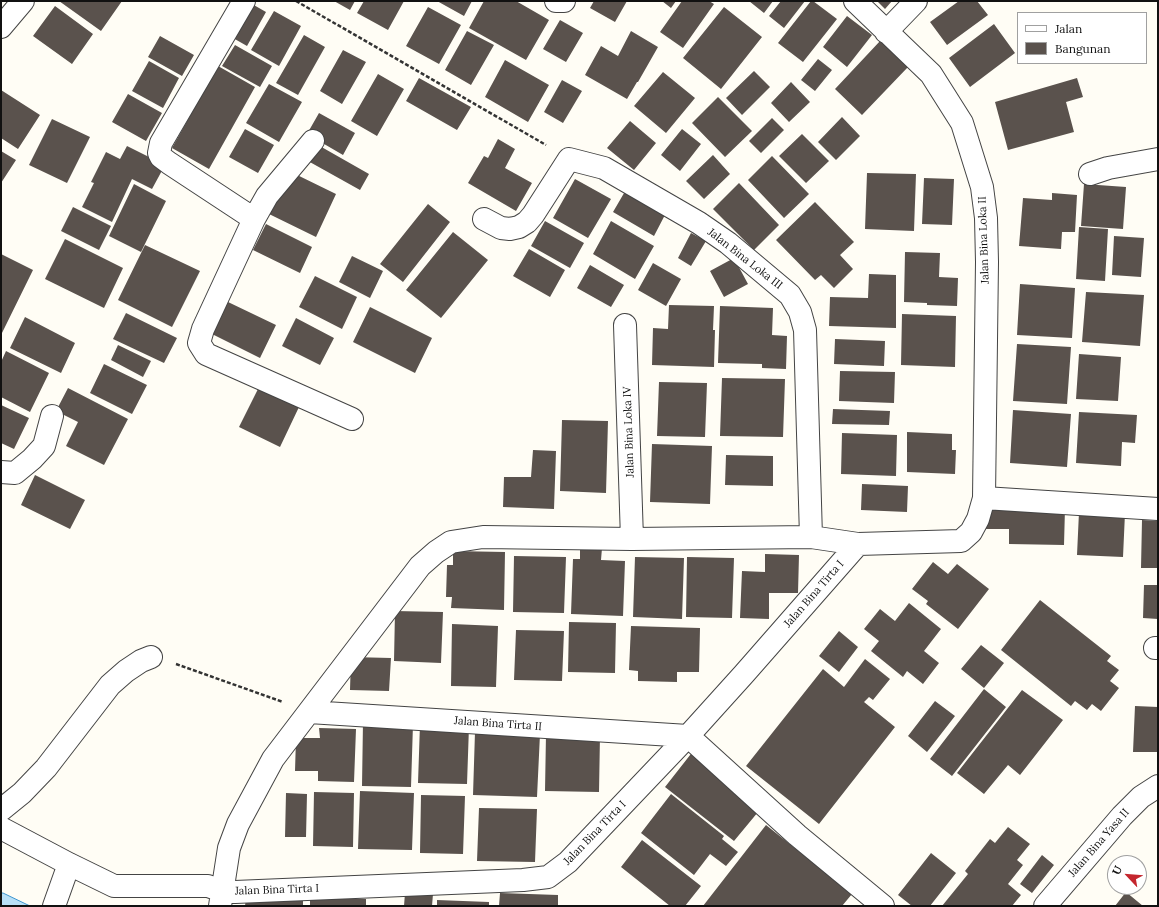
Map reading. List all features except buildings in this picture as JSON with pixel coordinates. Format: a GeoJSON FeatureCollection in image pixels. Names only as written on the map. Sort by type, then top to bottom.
{"type":"FeatureCollection","features":[{"type":"Feature","properties":{"kind":"street"},"geometry":{"type":"LineString","coordinates":[[1,27],[23,1]]}},
{"type":"Feature","properties":{"kind":"street"},"geometry":{"type":"LineString","coordinates":[[244,1],[161,143],[159,153],[161,157],[169,163],[254,219]]}},
{"type":"Feature","properties":{"kind":"street"},"geometry":{"type":"LineString","coordinates":[[556,1],[564,1]]}},
{"type":"Feature","properties":{"kind":"street","name":"Jalan Bina Loka II"},"geometry":{"type":"LineString","coordinates":[[855,1],[931,74],[962,123],[982,187],[986,218],[987,262],[984,498],[978,519],[971,532],[961,541],[858,544]]}},
{"type":"Feature","properties":{"kind":"street"},"geometry":{"type":"LineString","coordinates":[[886,32],[916,1]]}},
{"type":"Feature","properties":{"kind":"street"},"geometry":{"type":"LineString","coordinates":[[313,141],[267,196],[254,219],[203,329],[199,343],[206,354],[352,419]]}},
{"type":"Feature","properties":{"kind":"street"},"geometry":{"type":"LineString","coordinates":[[484,219],[501,228],[519,226],[527,222],[569,159]]}},
{"type":"Feature","properties":{"kind":"street","name":"Jalan Bina Loka III"},"geometry":{"type":"LineString","coordinates":[[569,159],[604,168],[699,223],[728,243],[790,295],[800,312],[805,330],[811,537]]}},
{"type":"Feature","properties":{"kind":"street"},"geometry":{"type":"LineString","coordinates":[[1090,174],[1108,168],[1158,159]]}},
{"type":"Feature","properties":{"kind":"street","name":"Jalan Bina Loka IV"},"geometry":{"type":"LineString","coordinates":[[625,324],[632,538]]}},
{"type":"Feature","properties":{"kind":"street"},"geometry":{"type":"LineString","coordinates":[[1,472],[16,473],[44,446],[52,416]]}},
{"type":"Feature","properties":{"kind":"street"},"geometry":{"type":"LineString","coordinates":[[984,498],[1158,509]]}},
{"type":"Feature","properties":{"kind":"street"},"geometry":{"type":"LineString","coordinates":[[221,898],[229,848],[238,824],[273,759],[420,566],[436,552],[451,542],[483,537],[811,537],[858,544]]}},
{"type":"Feature","properties":{"kind":"street","name":"Jalan Bina Tirta I"},"geometry":{"type":"LineString","coordinates":[[1,828],[114,886],[208,886],[221,898],[235,892],[523,880],[548,877],[568,862],[688,736],[858,544]]}},
{"type":"Feature","properties":{"kind":"street"},"geometry":{"type":"LineString","coordinates":[[1,810],[22,793],[46,768],[110,685],[126,671],[141,661],[151,657]]}},
{"type":"Feature","properties":{"kind":"street","name":"Jalan Bina Tirta II"},"geometry":{"type":"LineString","coordinates":[[309,712],[688,736]]}},
{"type":"Feature","properties":{"kind":"street"},"geometry":{"type":"LineString","coordinates":[[688,736],[798,835],[883,906]]}},
{"type":"Feature","properties":{"kind":"street","name":"Jalan Bina Yasa II"},"geometry":{"type":"LineString","coordinates":[[1046,906],[1122,816],[1141,797],[1158,786]]}},
{"type":"Feature","properties":{"kind":"street"},"geometry":{"type":"LineString","coordinates":[[54,906],[69,864]]}},
{"type":"Feature","properties":{"kind":"path"},"geometry":{"type":"LineString","coordinates":[[296,1],[569,159]]}},
{"type":"Feature","properties":{"kind":"path"},"geometry":{"type":"LineString","coordinates":[[151,657],[178,665],[309,712]]}},
{"type":"Feature","properties":{"kind":"water"},"geometry":{"type":"Polygon","coordinates":[[[1,893],[3,893],[30,906],[1,906],[1,893]]]}}]}
